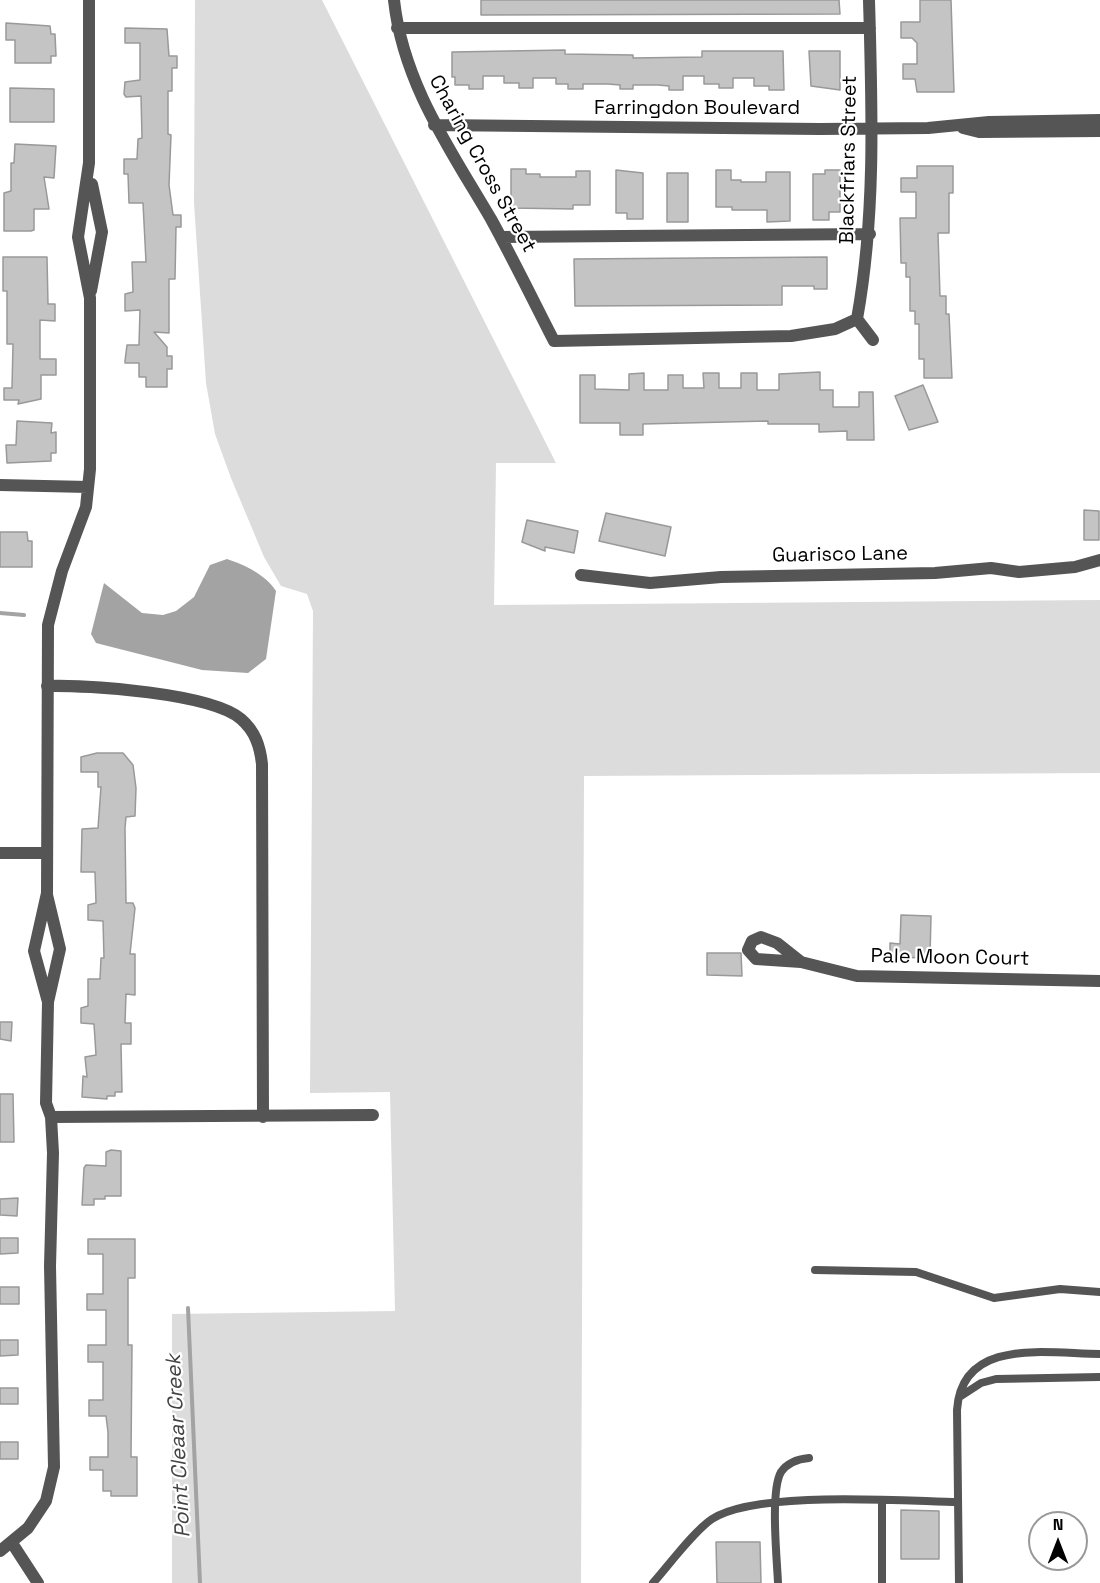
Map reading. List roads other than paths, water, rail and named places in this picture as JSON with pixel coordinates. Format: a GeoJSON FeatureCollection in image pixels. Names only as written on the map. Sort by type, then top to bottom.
{"type":"FeatureCollection","features":[{"type":"Feature","properties":{"kind":"street"},"geometry":{"type":"LineString","coordinates":[[48,1002],[34,951],[47,893],[48,626],[62,572],[83,515],[88,488],[90,298],[102,232],[94,200],[89,163],[89,0]]}},
{"type":"Feature","properties":{"kind":"street","name":"Charing Cross Street"},"geometry":{"type":"LineString","coordinates":[[394,0],[397,28],[411,76],[434,125],[501,237],[554,340],[790,336],[835,329],[857,319]]}},
{"type":"Feature","properties":{"kind":"street","name":"Blackfriars Street"},"geometry":{"type":"LineString","coordinates":[[857,319],[870,234],[872,127],[869,0]]}},
{"type":"Feature","properties":{"kind":"street"},"geometry":{"type":"LineString","coordinates":[[397,28],[870,28]]}},
{"type":"Feature","properties":{"kind":"street","name":"Farringdon Boulevard"},"geometry":{"type":"LineString","coordinates":[[434,125],[740,129],[959,127],[989,122],[1100,120]]}},
{"type":"Feature","properties":{"kind":"street","name":"Farringdon Boulevard"},"geometry":{"type":"LineString","coordinates":[[959,127],[979,132],[1100,131]]}},
{"type":"Feature","properties":{"kind":"street"},"geometry":{"type":"LineString","coordinates":[[89,163],[78,237],[90,298]]}},
{"type":"Feature","properties":{"kind":"street"},"geometry":{"type":"LineString","coordinates":[[501,237],[870,234]]}},
{"type":"Feature","properties":{"kind":"street"},"geometry":{"type":"LineString","coordinates":[[857,319],[873,340]]}},
{"type":"Feature","properties":{"kind":"street"},"geometry":{"type":"LineString","coordinates":[[0,485],[88,488]]}},
{"type":"Feature","properties":{"kind":"street","name":"Guarisco Lane"},"geometry":{"type":"LineString","coordinates":[[581,575],[650,583],[721,577],[923,573],[991,568],[1019,572],[1075,567],[1100,560]]}},
{"type":"Feature","properties":{"kind":"street"},"geometry":{"type":"LineString","coordinates":[[48,686],[73,685],[169,697],[222,707],[252,730],[260,748],[262,764],[263,1117]]}},
{"type":"Feature","properties":{"kind":"street"},"geometry":{"type":"LineString","coordinates":[[0,853],[47,853]]}},
{"type":"Feature","properties":{"kind":"street"},"geometry":{"type":"LineString","coordinates":[[0,1551],[28,1528],[45,1501],[54,1467],[50,1288],[53,1152],[51,1117],[46,1102],[48,1002],[60,943],[47,893]]}},
{"type":"Feature","properties":{"kind":"street","name":"Pale Moon Court"},"geometry":{"type":"LineString","coordinates":[[801,962],[857,976],[1100,981]]}},
{"type":"Feature","properties":{"kind":"street"},"geometry":{"type":"LineString","coordinates":[[51,1117],[373,1116]]}},
{"type":"Feature","properties":{"kind":"street"},"geometry":{"type":"LineString","coordinates":[[12,1543],[38,1583]]}},
{"type":"Feature","properties":{"kind":"lane"},"geometry":{"type":"LineString","coordinates":[[815,1270],[916,1272],[994,1298],[1060,1289],[1100,1292]]}},
{"type":"Feature","properties":{"kind":"lane"},"geometry":{"type":"LineString","coordinates":[[959,1583],[959,1397],[969,1377],[991,1358],[1007,1353],[1100,1354]]}},
{"type":"Feature","properties":{"kind":"lane"},"geometry":{"type":"LineString","coordinates":[[959,1397],[981,1383],[996,1379],[1100,1377]]}},
{"type":"Feature","properties":{"kind":"lane"},"geometry":{"type":"LineString","coordinates":[[778,1583],[776,1502],[781,1473],[793,1461],[809,1458]]}},
{"type":"Feature","properties":{"kind":"lane"},"geometry":{"type":"LineString","coordinates":[[882,1501],[882,1583]]}},
{"type":"Feature","properties":{"kind":"lane"},"geometry":{"type":"LineString","coordinates":[[653,1583],[709,1520],[736,1509],[776,1502],[958,1502]]}},
{"type":"Feature","properties":{"kind":"waterway","name":"Point Cleaar Creek"},"geometry":{"type":"LineString","coordinates":[[0,613],[24,615]]}},
{"type":"Feature","properties":{"kind":"waterway","name":"Point Cleaar Creek"},"geometry":{"type":"LineString","coordinates":[[188,1308],[200,1583]]}}]}
